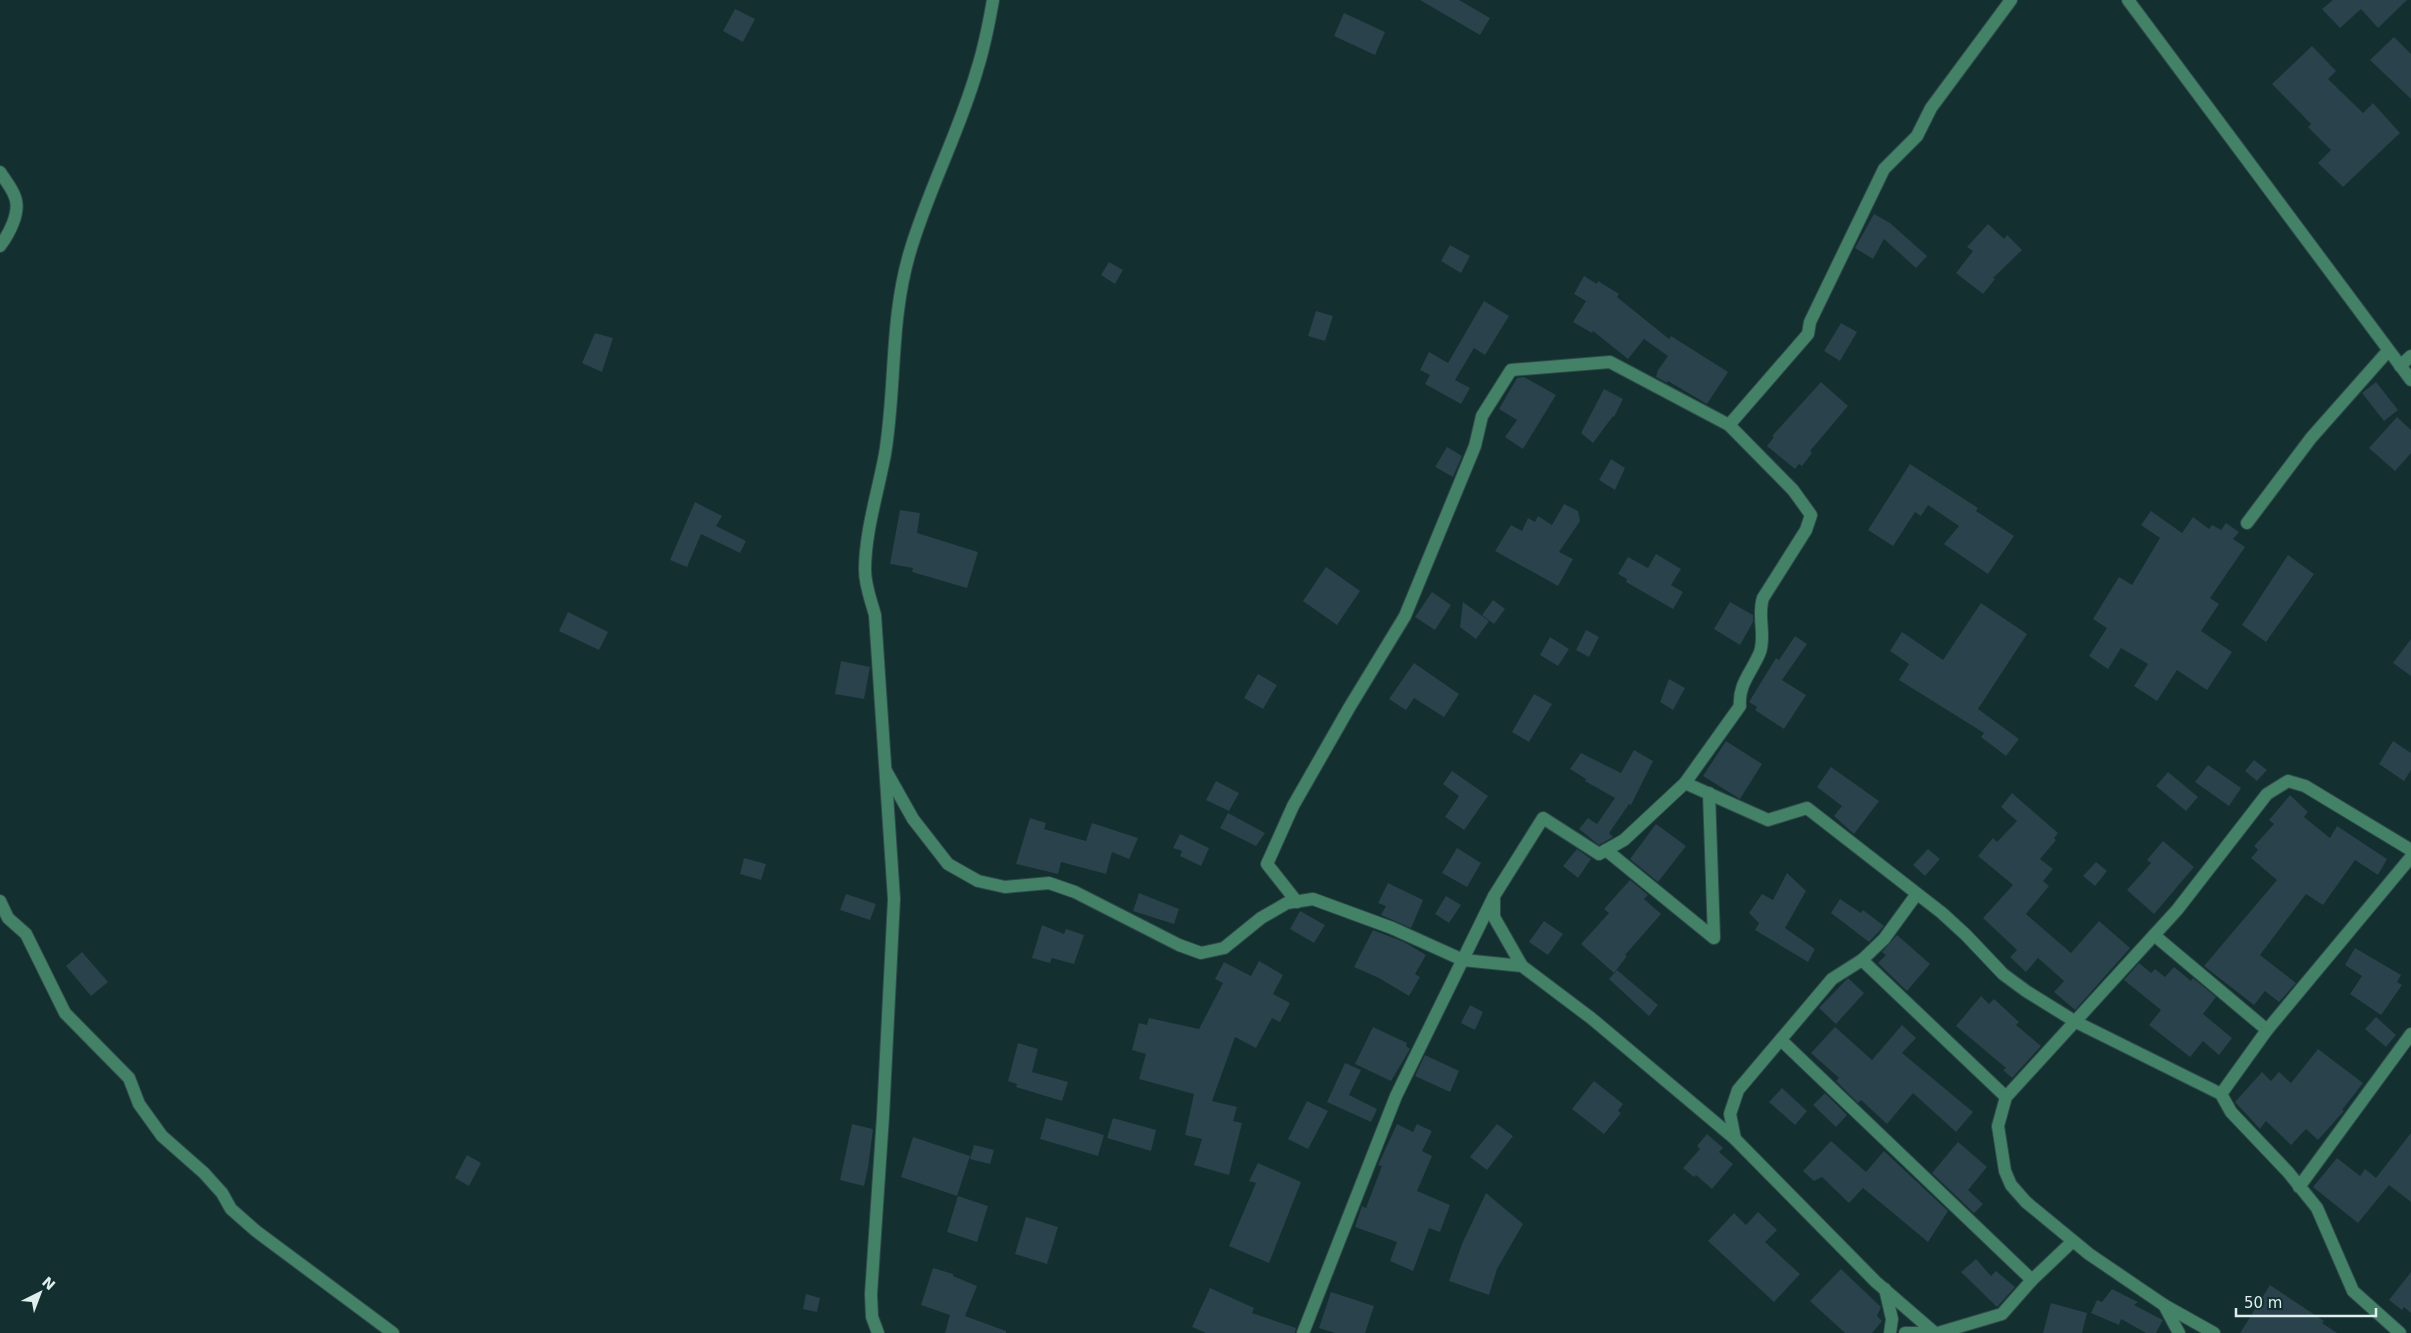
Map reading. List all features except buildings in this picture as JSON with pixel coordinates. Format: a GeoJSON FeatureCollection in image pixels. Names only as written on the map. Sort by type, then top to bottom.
{"type":"FeatureCollection","features":[{"type":"Feature","properties":{"kind":"street"},"geometry":{"type":"LineString","coordinates":[[878,1333],[872,1317],[871,1294],[883,1116],[894,899],[874,615],[866,584],[865,569],[885,452],[896,320],[909,254],[977,71],[993,0]]}},
{"type":"Feature","properties":{"kind":"street"},"geometry":{"type":"LineString","coordinates":[[1729,425],[1808,334],[1810,322],[1884,169],[1917,136],[1931,108],[2012,0]]}},
{"type":"Feature","properties":{"kind":"street"},"geometry":{"type":"LineString","coordinates":[[2128,0],[2411,380]]}},
{"type":"Feature","properties":{"kind":"street"},"geometry":{"type":"LineString","coordinates":[[0,172],[16,198],[16,214],[6,238],[0,246]]}},
{"type":"Feature","properties":{"kind":"street"},"geometry":{"type":"LineString","coordinates":[[2247,523],[2311,438],[2388,351]]}},
{"type":"Feature","properties":{"kind":"street"},"geometry":{"type":"LineString","coordinates":[[2400,366],[2411,356]]}},
{"type":"Feature","properties":{"kind":"street"},"geometry":{"type":"LineString","coordinates":[[1297,902],[1267,864],[1292,806],[1405,616],[1476,446],[1482,416],[1511,370],[1610,362],[1729,425],[1793,490],[1811,515],[1806,530],[1763,598],[1760,608],[1762,637],[1760,651],[1742,685],[1739,694],[1740,706],[1685,783],[1624,840],[1599,854],[1544,818],[1494,896],[1396,1096],[1303,1333]]}},
{"type":"Feature","properties":{"kind":"street"},"geometry":{"type":"LineString","coordinates":[[885,769],[914,819],[948,864],[978,881],[1005,888],[1049,883],[1074,892],[1179,945],[1201,953],[1224,948],[1261,918],[1287,903],[1313,899],[1392,928],[1463,960],[1522,966]]}},
{"type":"Feature","properties":{"kind":"street"},"geometry":{"type":"LineString","coordinates":[[2214,1333],[2164,1305],[2089,1254],[2026,1202],[2011,1185],[2005,1171],[1998,1126],[2006,1097],[2177,910],[2267,794],[2288,782],[2305,786],[2411,850]]}},
{"type":"Feature","properties":{"kind":"street"},"geometry":{"type":"LineString","coordinates":[[1685,783],[1768,820],[1807,808],[1916,895],[1942,913],[2003,974],[2041,1002],[2076,1022],[2221,1094],[2231,1112],[2317,1208],[2353,1291],[2400,1333]]}},
{"type":"Feature","properties":{"kind":"street"},"geometry":{"type":"LineString","coordinates":[[1606,850],[1714,938],[1708,794]]}},
{"type":"Feature","properties":{"kind":"street"},"geometry":{"type":"LineString","coordinates":[[2221,1094],[2267,1030],[2411,857]]}},
{"type":"Feature","properties":{"kind":"street"},"geometry":{"type":"LineString","coordinates":[[1735,1139],[1730,1114],[1738,1090],[1832,979],[1862,960],[1884,939],[1916,895]]}},
{"type":"Feature","properties":{"kind":"street"},"geometry":{"type":"LineString","coordinates":[[1494,896],[1494,918],[1522,966],[1591,1018],[1735,1139],[1885,1290],[1936,1333],[2002,1314],[2032,1280],[2073,1241]]}},
{"type":"Feature","properties":{"kind":"street"},"geometry":{"type":"LineString","coordinates":[[0,901],[8,918],[26,934],[65,1013],[129,1078],[139,1104],[162,1136],[204,1173],[222,1192],[231,1210],[256,1231],[393,1333]]}},
{"type":"Feature","properties":{"kind":"street"},"geometry":{"type":"LineString","coordinates":[[2154,935],[2267,1030]]}},
{"type":"Feature","properties":{"kind":"street"},"geometry":{"type":"LineString","coordinates":[[1862,960],[2006,1097]]}},
{"type":"Feature","properties":{"kind":"street"},"geometry":{"type":"LineString","coordinates":[[2299,1186],[2411,1034]]}},
{"type":"Feature","properties":{"kind":"street"},"geometry":{"type":"LineString","coordinates":[[1780,1040],[2032,1280]]}},
{"type":"Feature","properties":{"kind":"street"},"geometry":{"type":"LineString","coordinates":[[1885,1290],[1892,1319],[1890,1333]]}},
{"type":"Feature","properties":{"kind":"street"},"geometry":{"type":"LineString","coordinates":[[2164,1305],[2179,1333]]}},
{"type":"Feature","properties":{"kind":"street"},"geometry":{"type":"LineString","coordinates":[[1905,1333],[1923,1333]]}}]}
